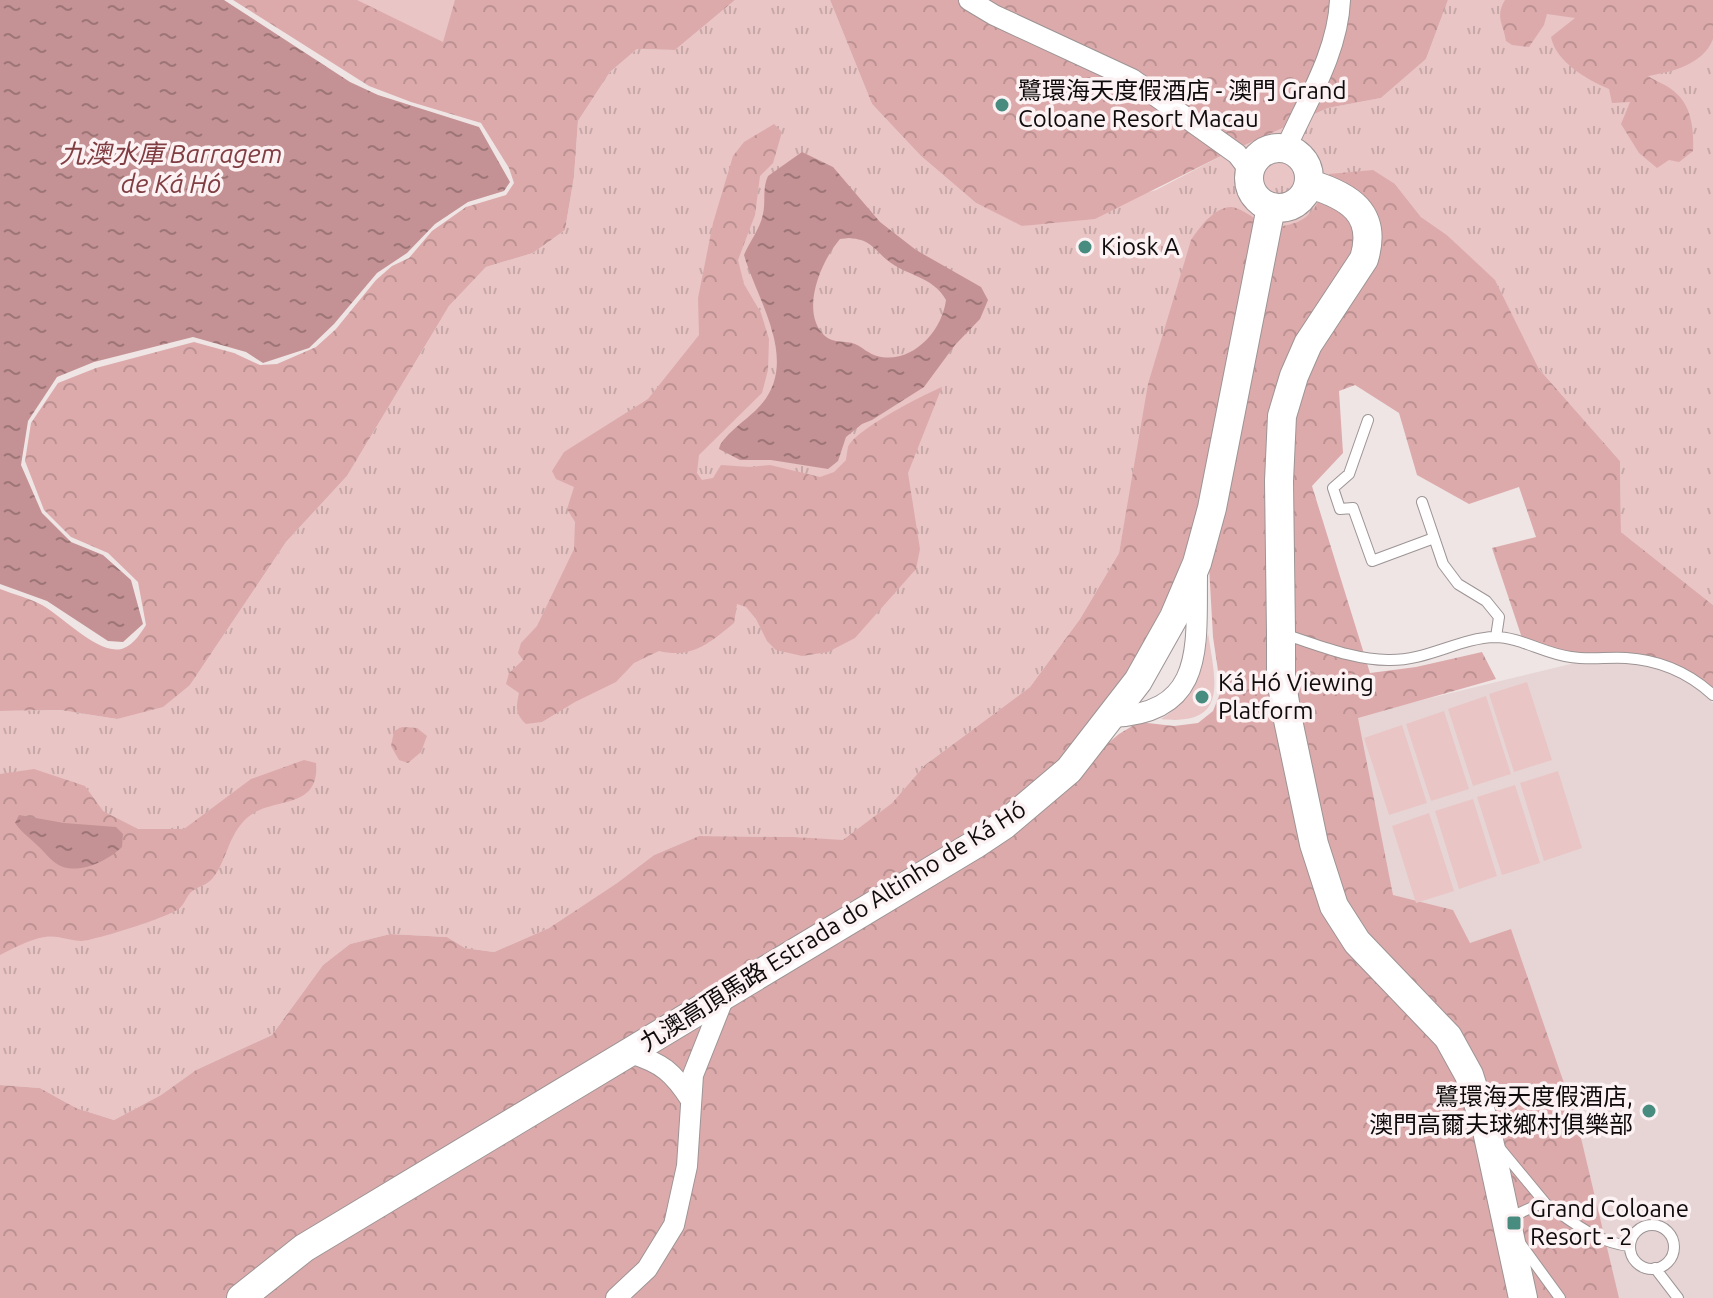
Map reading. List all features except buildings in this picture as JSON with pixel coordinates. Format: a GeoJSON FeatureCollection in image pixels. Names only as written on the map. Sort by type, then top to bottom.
{"type":"FeatureCollection","features":[{"type":"Feature","properties":{"kind":"main road"},"geometry":{"type":"LineString","coordinates":[[1300,155],[1305,161],[1310,184],[1295,204],[1271,207],[1256,197],[1251,189],[1258,157],[1300,155]]}},
{"type":"Feature","properties":{"kind":"main road"},"geometry":{"type":"LineString","coordinates":[[1310,184],[1327,189],[1354,205],[1363,216],[1368,244],[1364,259],[1308,344],[1282,416],[1279,481],[1281,679],[1288,720],[1314,844],[1334,906],[1357,942],[1448,1037],[1469,1075],[1487,1131],[1523,1298]]}},
{"type":"Feature","properties":{"kind":"main road","name":"九澳高頂馬路 Estrada do Altinho de Ká Hó"},"geometry":{"type":"LineString","coordinates":[[241,1298],[304,1248],[1004,825],[1069,770],[1138,681],[1174,617],[1197,563],[1212,508],[1271,207]]}},
{"type":"Feature","properties":{"kind":"street"},"geometry":{"type":"LineString","coordinates":[[969,0],[994,15],[1132,79],[1258,157],[1329,54],[1336,32],[1340,0]]}},
{"type":"Feature","properties":{"kind":"street"},"geometry":{"type":"LineString","coordinates":[[1112,717],[1136,716],[1158,708],[1177,693],[1190,673],[1196,651],[1197,563]]}},
{"type":"Feature","properties":{"kind":"street"},"geometry":{"type":"LineString","coordinates":[[616,1298],[647,1269],[674,1225],[687,1166],[693,1075],[724,997]]}},
{"type":"Feature","properties":{"kind":"street"},"geometry":{"type":"LineString","coordinates":[[630,1053],[655,1061],[677,1078],[691,1100]]}},
{"type":"Feature","properties":{"kind":"lane"},"geometry":{"type":"LineString","coordinates":[[1368,420],[1349,474],[1333,488],[1340,509],[1353,508],[1372,561],[1434,538]]}},
{"type":"Feature","properties":{"kind":"lane"},"geometry":{"type":"LineString","coordinates":[[1422,502],[1443,564],[1458,584],[1486,601],[1499,617],[1496,637]]}},
{"type":"Feature","properties":{"kind":"lane"},"geometry":{"type":"LineString","coordinates":[[1281,633],[1369,659],[1390,661],[1409,660],[1480,639],[1510,639],[1570,657],[1626,658],[1665,665],[1689,675],[1713,695]]}},
{"type":"Feature","properties":{"kind":"lane"},"geometry":{"type":"LineString","coordinates":[[1487,1131],[1546,1204],[1596,1238],[1630,1246]]}},
{"type":"Feature","properties":{"kind":"lane"},"geometry":{"type":"LineString","coordinates":[[1546,1204],[1507,1219],[1521,1245],[1560,1298]]}},
{"type":"Feature","properties":{"kind":"lane"},"geometry":{"type":"LineString","coordinates":[[1654,1225],[1667,1231],[1674,1243],[1672,1257],[1655,1268],[1647,1268],[1635,1260],[1630,1246],[1640,1228],[1654,1225]]}},
{"type":"Feature","properties":{"kind":"lane"},"geometry":{"type":"LineString","coordinates":[[1655,1268],[1678,1298]]}},
{"type":"Feature","properties":{"kind":"shaded area"},"geometry":{"type":"Polygon","coordinates":[[[1579,662],[1628,662],[1656,666],[1683,677],[1713,703],[1713,1298],[1575,1298],[1417,989],[1332,722],[1579,662]]]}},
{"type":"Feature","properties":{"kind":"green space"},"geometry":{"type":"Polygon","coordinates":[[[233,0],[735,0],[675,50],[637,49],[610,72],[578,121],[574,177],[565,230],[533,253],[486,267],[449,306],[347,476],[286,542],[190,685],[163,707],[117,719],[60,710],[0,711],[0,589],[42,605],[104,647],[115,649],[128,646],[146,625],[138,582],[108,553],[71,537],[44,510],[25,461],[31,423],[58,383],[96,368],[194,342],[234,353],[260,365],[277,364],[316,347],[336,329],[376,280],[392,266],[409,258],[432,231],[466,207],[506,195],[514,183],[509,168],[481,123],[369,86],[233,0]]]}},
{"type":"Feature","properties":{"kind":"green space"},"geometry":{"type":"Polygon","coordinates":[[[357,0],[455,0],[443,42],[357,0]]]}},
{"type":"Feature","properties":{"kind":"green space"},"geometry":{"type":"Polygon","coordinates":[[[735,0],[830,0],[872,104],[921,156],[976,203],[1023,226],[1156,190],[1227,153],[1328,108],[1381,98],[1426,59],[1448,0],[1713,0],[1713,605],[1621,532],[1620,461],[1539,369],[1495,281],[1447,235],[1421,217],[1395,184],[1329,174],[1317,204],[1307,217],[1276,227],[1134,472],[1119,553],[1080,619],[1030,687],[925,765],[892,803],[843,841],[699,836],[654,855],[549,928],[494,952],[465,948],[447,937],[390,934],[350,944],[323,965],[272,1035],[196,1070],[161,1095],[114,1120],[76,1108],[40,1088],[0,1085],[0,711],[60,710],[117,719],[190,685],[286,542],[347,476],[449,306],[486,267],[533,253],[565,230],[574,177],[578,121],[610,72],[637,49],[675,50],[735,0]]]}},
{"type":"Feature","properties":{"kind":"green space"},"geometry":{"type":"Polygon","coordinates":[[[830,0],[1448,0],[1426,59],[1381,98],[1328,108],[1227,153],[1095,219],[1022,226],[976,203],[921,156],[872,104],[830,0]]]}},
{"type":"Feature","properties":{"kind":"green space"},"geometry":{"type":"Polygon","coordinates":[[[1505,0],[1713,0],[1713,39],[1708,48],[1685,66],[1648,76],[1674,91],[1686,106],[1692,128],[1693,151],[1679,162],[1669,160],[1657,168],[1639,153],[1621,124],[1630,102],[1612,103],[1609,89],[1573,69],[1554,46],[1551,37],[1575,18],[1547,14],[1544,25],[1529,47],[1512,45],[1506,41],[1501,20],[1505,0]]]}},
{"type":"Feature","properties":{"kind":"green space"},"geometry":{"type":"Polygon","coordinates":[[[774,124],[782,132],[773,163],[760,176],[755,215],[738,260],[744,284],[761,313],[769,339],[768,370],[762,393],[699,455],[697,473],[702,480],[713,478],[721,465],[770,465],[820,477],[834,472],[846,460],[848,447],[863,431],[942,387],[908,473],[920,549],[916,569],[855,638],[828,652],[802,656],[776,650],[746,607],[737,604],[734,623],[700,648],[681,653],[659,651],[634,663],[616,682],[542,722],[526,724],[517,710],[519,693],[506,684],[509,673],[523,660],[518,653],[521,643],[537,626],[574,549],[575,522],[567,509],[574,487],[556,479],[552,471],[564,452],[648,399],[699,335],[698,298],[713,223],[733,156],[744,142],[774,124]]]}},
{"type":"Feature","properties":{"kind":"green space"},"geometry":{"type":"Polygon","coordinates":[[[1373,170],[1395,184],[1421,217],[1447,235],[1495,280],[1539,369],[1620,461],[1621,532],[1713,605],[1713,695],[1665,665],[1585,658],[1524,644],[1492,548],[1536,537],[1519,487],[1469,504],[1417,475],[1399,413],[1355,385],[1339,391],[1343,453],[1312,486],[1370,673],[1416,667],[1482,652],[1496,679],[1358,718],[1393,895],[1453,910],[1470,943],[1511,929],[1577,1121],[1619,1298],[0,1298],[0,1085],[40,1088],[76,1108],[114,1120],[161,1095],[196,1070],[272,1035],[323,965],[350,944],[390,934],[447,937],[465,948],[494,952],[549,928],[654,855],[699,836],[843,840],[892,803],[925,765],[1030,687],[1080,619],[1119,553],[1148,384],[1191,240],[1214,214],[1232,207],[1256,219],[1197,522],[1170,591],[1143,647],[1116,689],[1101,749],[1139,722],[1174,726],[1198,723],[1213,711],[1221,691],[1213,637],[1209,566],[1276,227],[1298,221],[1312,211],[1329,174],[1373,170]]]}},
{"type":"Feature","properties":{"kind":"green space"},"geometry":{"type":"Polygon","coordinates":[[[1208,633],[1214,683],[1208,708],[1198,716],[1183,720],[1161,719],[1183,701],[1196,682],[1208,633]]]}},
{"type":"Feature","properties":{"kind":"green space"},"geometry":{"type":"Polygon","coordinates":[[[1527,682],[1552,760],[1514,772],[1489,694],[1527,682]]]}},
{"type":"Feature","properties":{"kind":"green space"},"geometry":{"type":"Polygon","coordinates":[[[1486,696],[1511,774],[1473,786],[1448,709],[1486,696]]]}},
{"type":"Feature","properties":{"kind":"green space"},"geometry":{"type":"Polygon","coordinates":[[[1444,711],[1469,789],[1431,801],[1406,724],[1444,711]]]}},
{"type":"Feature","properties":{"kind":"green space"},"geometry":{"type":"Polygon","coordinates":[[[1402,725],[1427,803],[1389,815],[1364,738],[1402,725]]]}},
{"type":"Feature","properties":{"kind":"green space"},"geometry":{"type":"Polygon","coordinates":[[[402,727],[417,728],[427,736],[421,752],[408,763],[399,760],[391,746],[394,731],[402,727]]]}},
{"type":"Feature","properties":{"kind":"green space"},"geometry":{"type":"Polygon","coordinates":[[[304,760],[316,763],[311,789],[303,796],[270,806],[248,817],[236,832],[216,873],[209,882],[190,893],[180,908],[101,937],[82,941],[45,937],[0,955],[0,774],[34,769],[85,786],[103,811],[138,829],[184,829],[251,779],[304,760]]]}},
{"type":"Feature","properties":{"kind":"green space"},"geometry":{"type":"Polygon","coordinates":[[[1558,771],[1582,848],[1544,861],[1520,783],[1558,771]]]}},
{"type":"Feature","properties":{"kind":"green space"},"geometry":{"type":"Polygon","coordinates":[[[1515,785],[1540,863],[1502,875],[1477,797],[1515,785]]]}},
{"type":"Feature","properties":{"kind":"green space"},"geometry":{"type":"Polygon","coordinates":[[[1473,799],[1497,876],[1459,889],[1435,811],[1473,799]]]}},
{"type":"Feature","properties":{"kind":"green space"},"geometry":{"type":"Polygon","coordinates":[[[1429,813],[1454,891],[1416,903],[1392,826],[1429,813]]]}},
{"type":"Feature","properties":{"kind":"water","name":"九澳水庫 Barragem de Ká Hó"},"geometry":{"type":"Polygon","coordinates":[[[0,0],[224,0],[350,82],[378,95],[479,127],[510,182],[504,191],[468,202],[435,224],[407,253],[377,273],[334,324],[309,348],[263,363],[246,352],[193,337],[94,362],[57,377],[28,421],[21,465],[42,513],[71,542],[103,555],[131,580],[143,624],[123,642],[108,641],[47,601],[0,584],[0,0]]]}},
{"type":"Feature","properties":{"kind":"water"},"geometry":{"type":"Polygon","coordinates":[[[802,152],[833,167],[880,222],[916,250],[981,287],[988,300],[980,319],[955,345],[924,387],[846,437],[838,461],[828,469],[771,460],[740,460],[719,449],[724,439],[756,410],[770,392],[776,374],[777,354],[773,334],[744,255],[762,219],[768,176],[802,152]],[[849,238],[840,239],[820,273],[813,301],[817,326],[828,338],[855,344],[877,356],[902,356],[913,351],[938,324],[946,300],[934,286],[894,265],[871,245],[849,238]]]}},
{"type":"Feature","properties":{"kind":"water"},"geometry":{"type":"Polygon","coordinates":[[[19,815],[64,823],[116,827],[123,834],[122,847],[95,864],[79,868],[63,867],[18,827],[15,823],[19,815]]]}},
{"type":"Feature","properties":{"kind":"place","name":"鷺環海天度假酒店 - 澳門 Grand Coloane Resort Macau"},"geometry":{"type":"Point","coordinates":[1002,105]}},
{"type":"Feature","properties":{"kind":"place","name":"Kiosk A"},"geometry":{"type":"Point","coordinates":[1085,247]}},
{"type":"Feature","properties":{"kind":"place","name":"Ká Hó Viewing Platform"},"geometry":{"type":"Point","coordinates":[1202,697]}},
{"type":"Feature","properties":{"kind":"place","name":"鷺環海天度假酒店, 澳門高爾夫球鄉村俱樂部"},"geometry":{"type":"Point","coordinates":[1649,1111]}},
{"type":"Feature","properties":{"kind":"place","name":"Grand Coloane Resort - 2"},"geometry":{"type":"Point","coordinates":[1514,1223]}}]}
